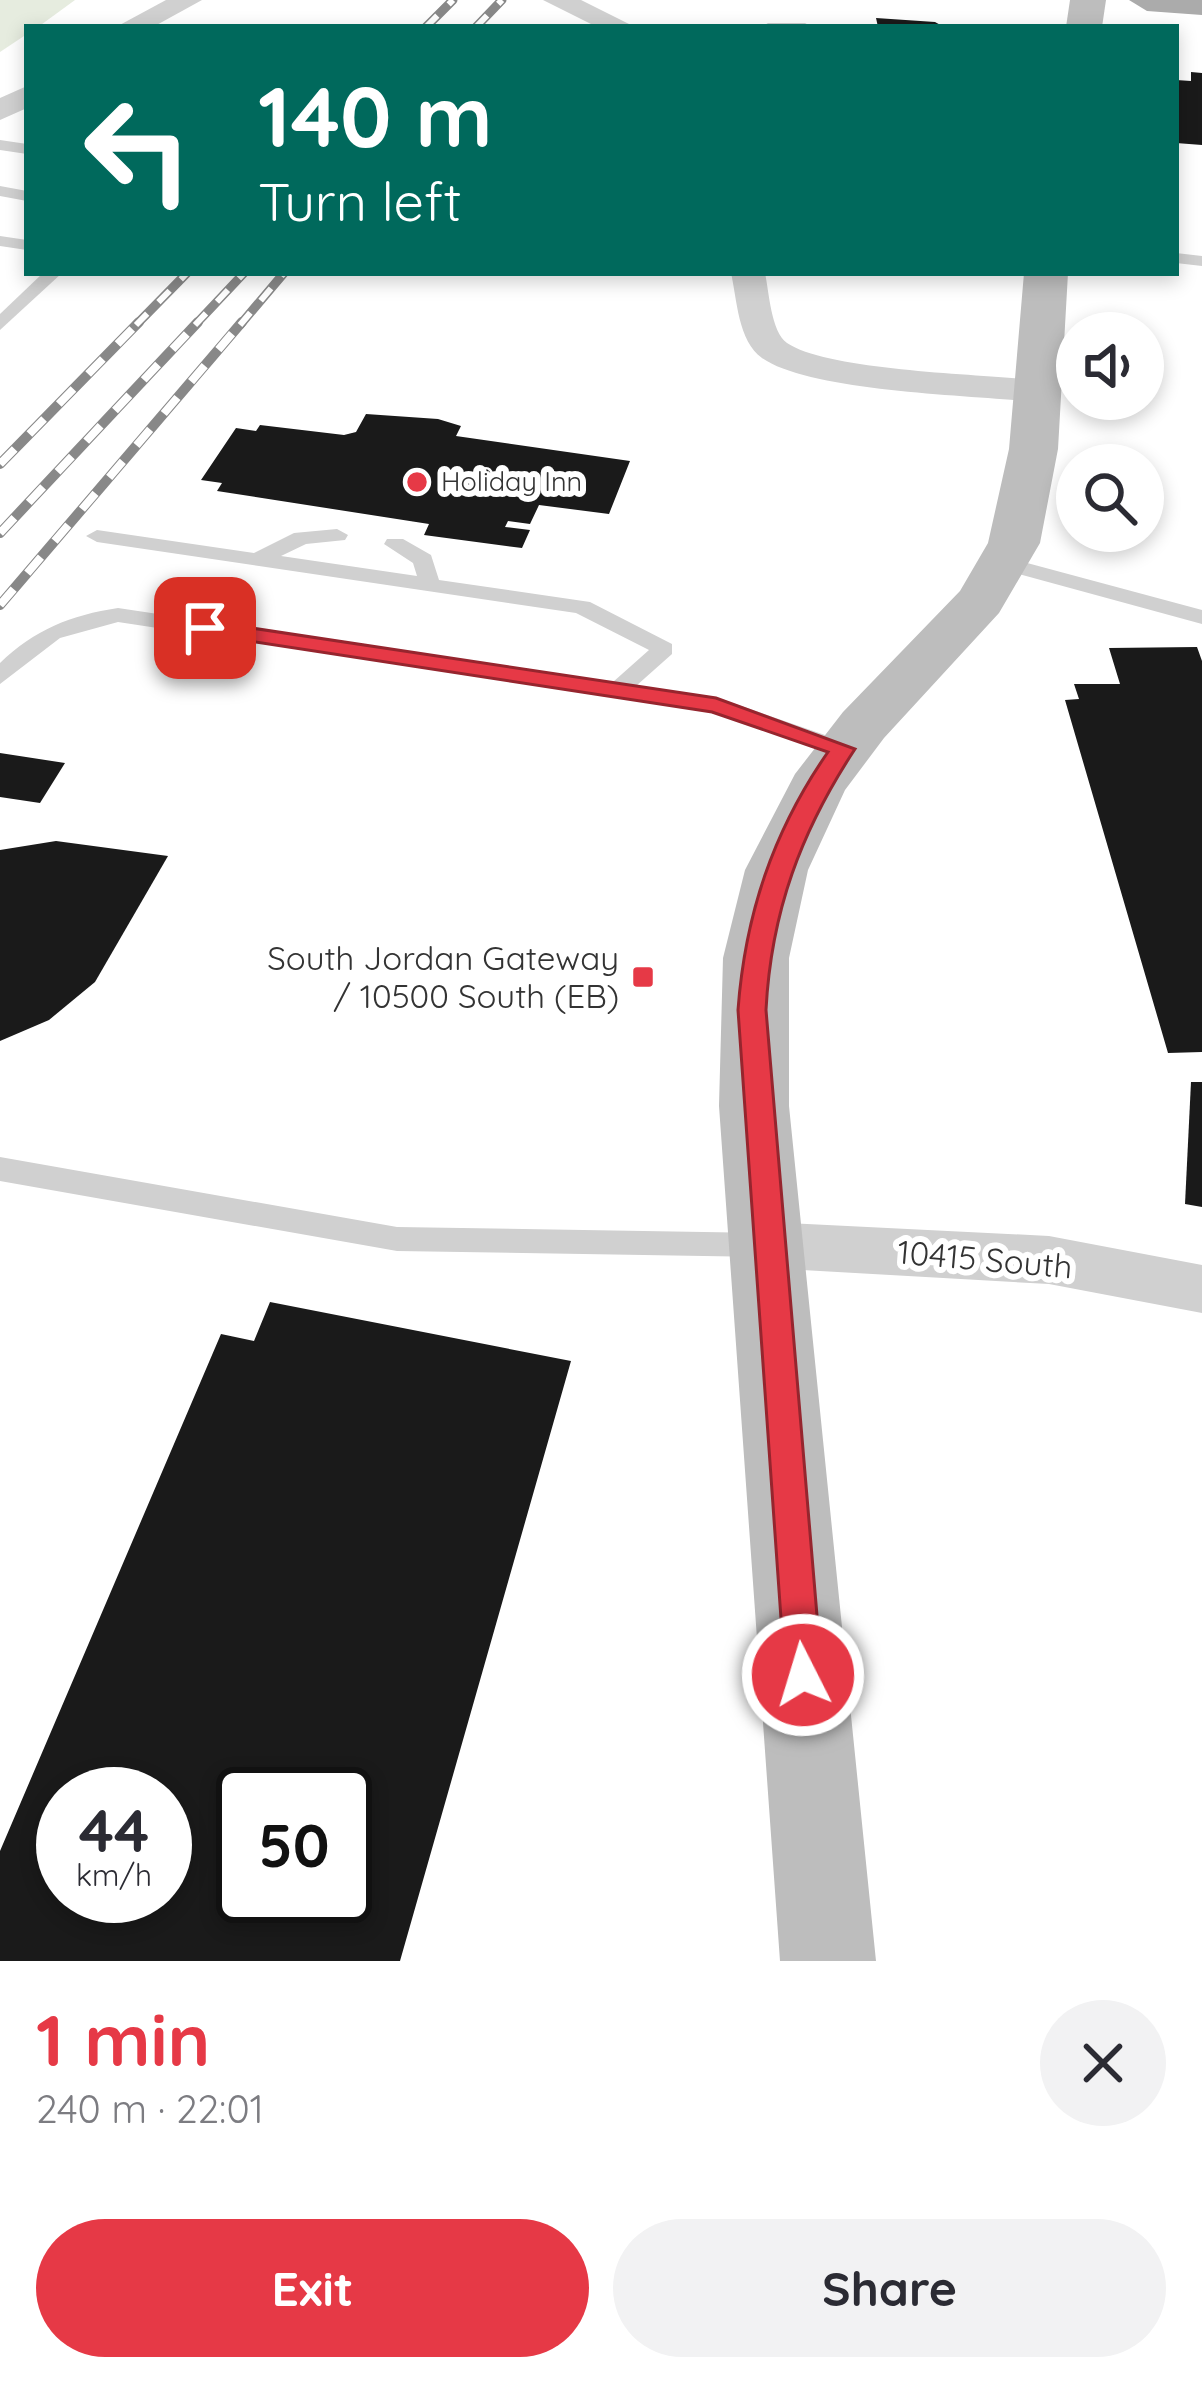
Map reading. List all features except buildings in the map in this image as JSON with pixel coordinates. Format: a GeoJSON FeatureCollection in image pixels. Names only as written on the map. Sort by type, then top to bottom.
{"type":"FeatureCollection","features":[{"type":"Feature","properties":{"kind":"main road"},"geometry":{"type":"LineString","coordinates":[[1147,0],[1202,4]]}},
{"type":"Feature","properties":{"kind":"main road"},"geometry":{"type":"LineString","coordinates":[[828,1961],[767,1245],[752,1010],[755,962],[769,894],[791,833],[843,749],[971,614],[1005,562],[1025,500],[1046,276]]}},
{"type":"Feature","properties":{"kind":"street"},"geometry":{"type":"LineString","coordinates":[[136,24],[188,0]]}},
{"type":"Feature","properties":{"kind":"street"},"geometry":{"type":"LineString","coordinates":[[556,0],[614,24]]}},
{"type":"Feature","properties":{"kind":"street"},"geometry":{"type":"LineString","coordinates":[[749,276],[762,335],[796,362],[1035,391]]}},
{"type":"Feature","properties":{"kind":"street","name":"10415 South"},"geometry":{"type":"LineString","coordinates":[[767,1245],[1049,1260],[1202,1289]]}},
{"type":"Feature","properties":{"kind":"lane"},"geometry":{"type":"LineString","coordinates":[[0,324],[50,276]]}},
{"type":"Feature","properties":{"kind":"lane"},"geometry":{"type":"LineString","coordinates":[[257,560],[302,538],[337,535]]}},
{"type":"Feature","properties":{"kind":"lane"},"geometry":{"type":"LineString","coordinates":[[97,536],[582,607],[664,649],[619,689]]}},
{"type":"Feature","properties":{"kind":"lane"},"geometry":{"type":"LineString","coordinates":[[395,544],[423,560],[430,585]]}},
{"type":"Feature","properties":{"kind":"lane"},"geometry":{"type":"LineString","coordinates":[[1005,562],[1202,617]]}},
{"type":"Feature","properties":{"kind":"lane"},"geometry":{"type":"LineString","coordinates":[[0,677],[38,638],[77,621],[118,615],[716,705],[843,749]]}},
{"type":"Feature","properties":{"kind":"lane"},"geometry":{"type":"LineString","coordinates":[[0,1169],[397,1239],[767,1245]]}},
{"type":"Feature","properties":{"kind":"shaded area"},"geometry":{"type":"Polygon","coordinates":[[[0,0],[75,0],[42,24],[24,24],[24,36],[0,52],[0,0]]]}},
{"type":"Feature","properties":{"kind":"railway"},"geometry":{"type":"LineString","coordinates":[[429,24],[453,0]]}},
{"type":"Feature","properties":{"kind":"railway"},"geometry":{"type":"LineString","coordinates":[[479,24],[502,0]]}},
{"type":"Feature","properties":{"kind":"railway"},"geometry":{"type":"LineString","coordinates":[[136,325],[184,276]]}},
{"type":"Feature","properties":{"kind":"railway"},"geometry":{"type":"LineString","coordinates":[[195,325],[241,276]]}},
{"type":"Feature","properties":{"kind":"railway"},"geometry":{"type":"LineString","coordinates":[[240,325],[281,276]]}},
{"type":"Feature","properties":{"kind":"railway"},"geometry":{"type":"LineString","coordinates":[[0,464],[139,322]]}},
{"type":"Feature","properties":{"kind":"railway"},"geometry":{"type":"LineString","coordinates":[[0,533],[198,322]]}},
{"type":"Feature","properties":{"kind":"railway"},"geometry":{"type":"LineString","coordinates":[[0,605],[242,322]]}},
{"type":"Feature","properties":{"kind":"place","name":"Holiday Inn"},"geometry":{"type":"Point","coordinates":[417,482]}},
{"type":"Feature","properties":{"kind":"place","name":"South Jordan Gateway / 10500 South (EB)"},"geometry":{"type":"Point","coordinates":[643,977]}},
{"type":"Feature","properties":{"kind":"route"},"geometry":{"type":"LineString","coordinates":[[205,628],[716,705],[843,749],[810,796],[776,872],[755,962],[752,1010],[803,1675]]}}]}
